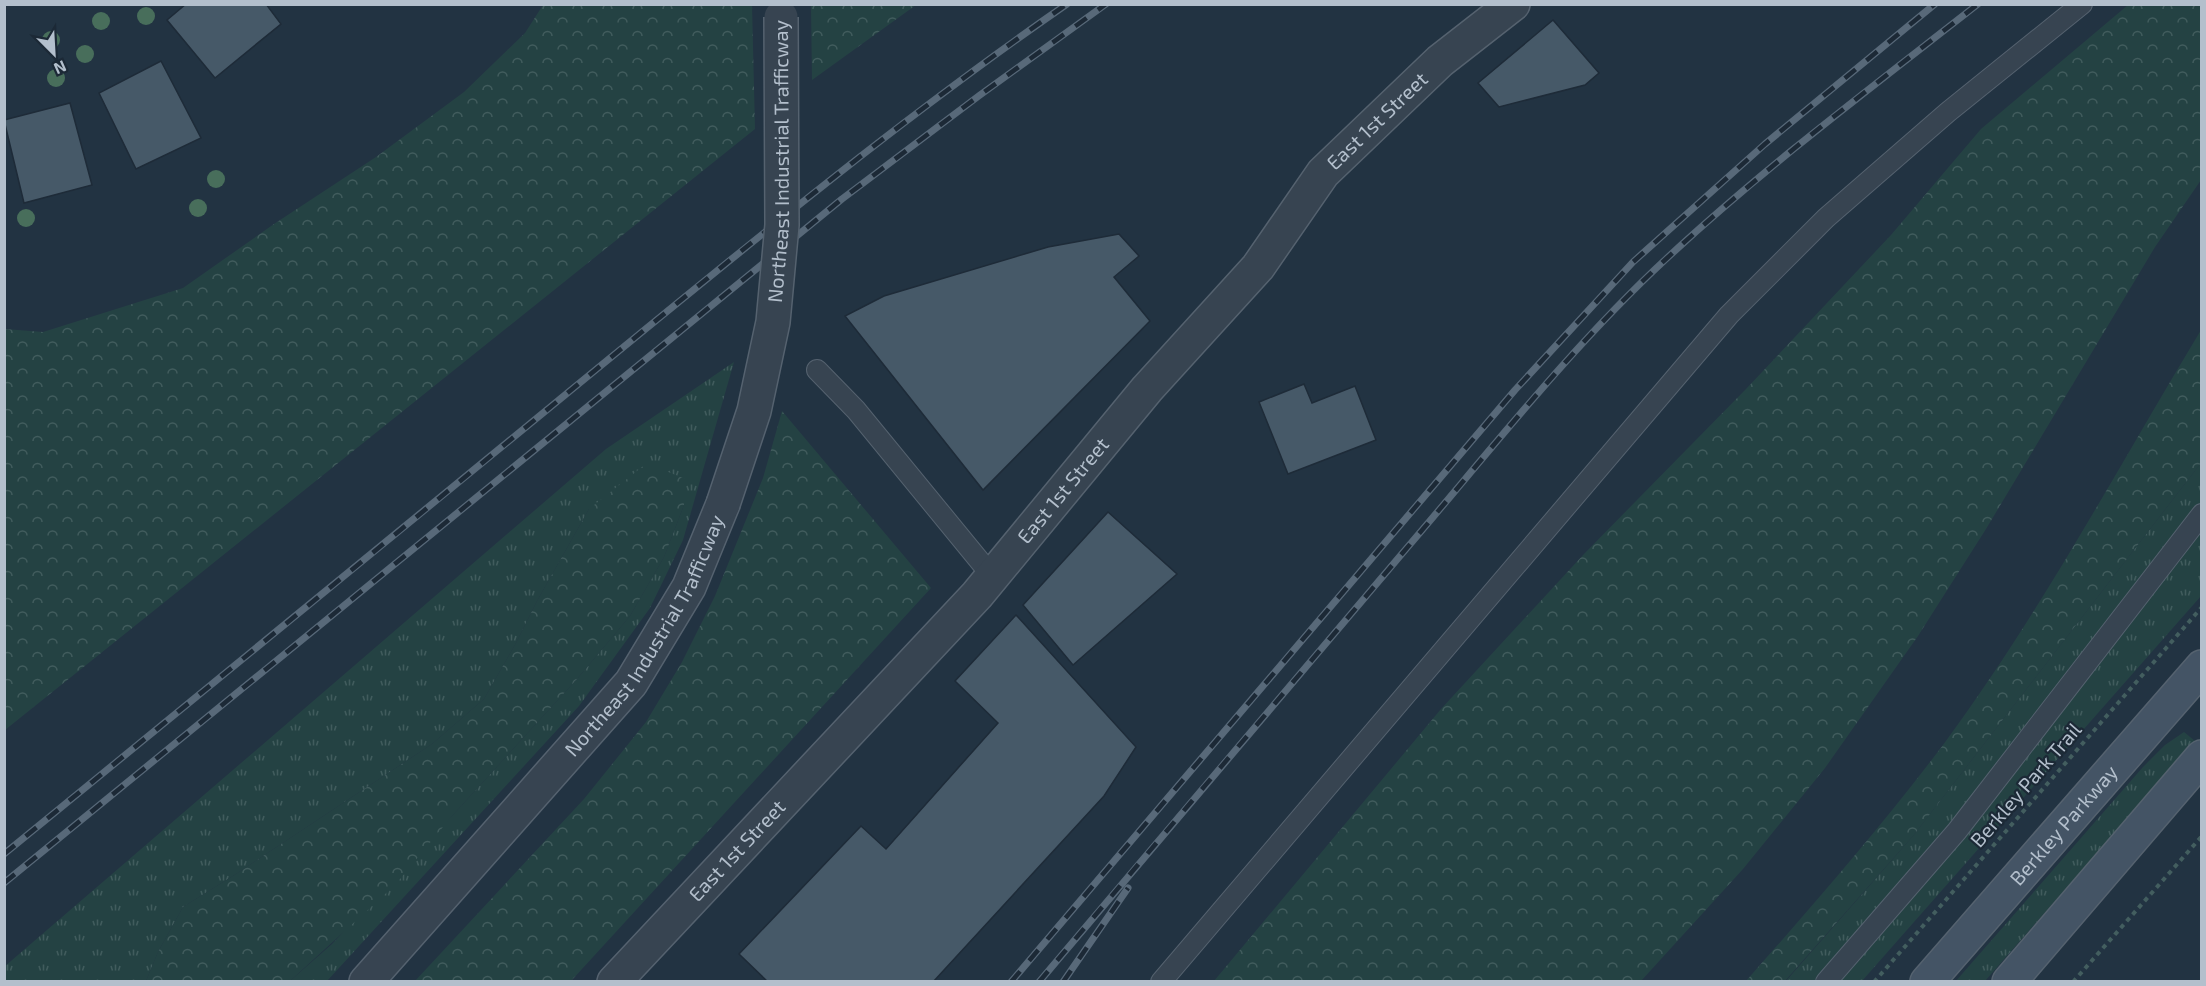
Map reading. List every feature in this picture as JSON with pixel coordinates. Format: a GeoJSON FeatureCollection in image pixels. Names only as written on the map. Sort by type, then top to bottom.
{"type":"FeatureCollection","features":[{"type":"Feature","properties":{"kind":"main road","name":"Berkley Parkway"},"geometry":{"type":"LineString","coordinates":[[1927,981],[2202,667]]}},
{"type":"Feature","properties":{"kind":"main road"},"geometry":{"type":"LineString","coordinates":[[2009,981],[2202,757]]}},
{"type":"Feature","properties":{"kind":"street","name":"East 1st Street"},"geometry":{"type":"LineString","coordinates":[[614,981],[992,576],[1147,389],[1258,267],[1323,173],[1440,61],[1513,4]]}},
{"type":"Feature","properties":{"kind":"street","name":"Northeast Industrial Trafficway"},"geometry":{"type":"LineString","coordinates":[[366,981],[631,683],[689,587],[723,504],[754,411],[773,322],[782,225],[781,11]]}},
{"type":"Feature","properties":{"kind":"lane"},"geometry":{"type":"LineString","coordinates":[[1161,981],[1729,315],[1826,218],[1948,112],[2082,4]]}},
{"type":"Feature","properties":{"kind":"lane"},"geometry":{"type":"LineString","coordinates":[[817,370],[856,410],[992,576]]}},
{"type":"Feature","properties":{"kind":"lane"},"geometry":{"type":"LineString","coordinates":[[1826,981],[1957,831],[2202,514]]}},
{"type":"Feature","properties":{"kind":"path","name":"Berkley Park Trail"},"geometry":{"type":"LineString","coordinates":[[1874,981],[2202,607]]}},
{"type":"Feature","properties":{"kind":"path"},"geometry":{"type":"LineString","coordinates":[[2073,981],[2202,836]]}},
{"type":"Feature","properties":{"kind":"green space"},"geometry":{"type":"Polygon","coordinates":[[[811,4],[916,5],[812,80],[811,4]]]}},
{"type":"Feature","properties":{"kind":"green space"},"geometry":{"type":"Polygon","coordinates":[[[543,5],[752,5],[755,129],[5,730],[5,329],[43,332],[183,288],[274,224],[376,157],[464,92],[525,33],[543,5]]]}},
{"type":"Feature","properties":{"kind":"green space"},"geometry":{"type":"Polygon","coordinates":[[[2128,5],[2201,5],[2201,180],[2155,247],[1986,529],[1918,636],[1825,768],[1743,869],[1641,981],[1214,981],[1441,709],[1584,554],[1746,389],[1891,235],[1981,129],[2128,5]]]}},
{"type":"Feature","properties":{"kind":"green space"},"geometry":{"type":"Polygon","coordinates":[[[2201,330],[2201,463],[1913,836],[1785,981],[1746,981],[1896,806],[1978,695],[2045,593],[2201,330]]]}},
{"type":"Feature","properties":{"kind":"green space"},"geometry":{"type":"Polygon","coordinates":[[[734,362],[683,540],[650,608],[579,706],[327,981],[290,981],[332,944],[452,816],[577,679],[630,616],[664,557],[684,505],[589,509],[484,699],[432,744],[183,907],[158,952],[146,981],[5,981],[4,967],[606,449],[734,362]]]}},
{"type":"Feature","properties":{"kind":"green space"},"geometry":{"type":"Polygon","coordinates":[[[782,411],[931,588],[571,981],[415,981],[584,799],[646,722],[682,662],[715,596],[763,478],[782,411]]]}},
{"type":"Feature","properties":{"kind":"green space"},"geometry":{"type":"Polygon","coordinates":[[[647,463],[685,479],[684,505],[664,557],[630,616],[577,679],[452,816],[395,885],[290,981],[146,981],[158,952],[183,907],[432,744],[484,699],[589,509],[647,463]]]}},
{"type":"Feature","properties":{"kind":"green space"},"geometry":{"type":"Polygon","coordinates":[[[2201,463],[2201,596],[1862,981],[1785,982],[1913,836],[2201,463]]]}},
{"type":"Feature","properties":{"kind":"green space"},"geometry":{"type":"Polygon","coordinates":[[[2184,732],[2195,741],[1985,981],[1955,982],[2143,767],[2165,745],[2184,732]]]}},
{"type":"Feature","properties":{"kind":"building"},"geometry":{"type":"Polygon","coordinates":[[[186,4],[266,4],[281,24],[215,78],[167,20],[186,4]]]}},
{"type":"Feature","properties":{"kind":"building"},"geometry":{"type":"Polygon","coordinates":[[[1553,20],[1599,73],[1585,85],[1499,107],[1478,83],[1553,20]]]}},
{"type":"Feature","properties":{"kind":"building"},"geometry":{"type":"Polygon","coordinates":[[[161,61],[201,138],[136,169],[99,93],[161,61]]]}},
{"type":"Feature","properties":{"kind":"building"},"geometry":{"type":"Polygon","coordinates":[[[70,103],[92,185],[24,203],[4,120],[70,103]]]}},
{"type":"Feature","properties":{"kind":"building"},"geometry":{"type":"Polygon","coordinates":[[[1119,234],[1139,256],[1114,277],[1150,321],[983,490],[845,316],[884,296],[1048,247],[1119,234]]]}},
{"type":"Feature","properties":{"kind":"building"},"geometry":{"type":"Polygon","coordinates":[[[1304,384],[1312,403],[1355,386],[1376,440],[1288,474],[1259,402],[1304,384]]]}},
{"type":"Feature","properties":{"kind":"building"},"geometry":{"type":"Polygon","coordinates":[[[1108,512],[1177,574],[1073,665],[1023,605],[1108,512]]]}},
{"type":"Feature","properties":{"kind":"building"},"geometry":{"type":"Polygon","coordinates":[[[1016,615],[1136,747],[1104,796],[933,982],[768,982],[739,954],[861,826],[886,849],[998,723],[955,681],[1016,615]]]}},
{"type":"Feature","properties":{"kind":"railway"},"geometry":{"type":"LineString","coordinates":[[4,854],[750,244],[938,97],[1067,4]]}},
{"type":"Feature","properties":{"kind":"railway"},"geometry":{"type":"LineString","coordinates":[[4,883],[842,199],[1106,4]]}},
{"type":"Feature","properties":{"kind":"railway"},"geometry":{"type":"LineString","coordinates":[[1011,982],[1515,390],[1633,262],[1765,144],[1935,4]]}},
{"type":"Feature","properties":{"kind":"railway"},"geometry":{"type":"LineString","coordinates":[[1039,982],[1500,437],[1597,328],[1666,259],[1741,192],[1978,4]]}},
{"type":"Feature","properties":{"kind":"railway"},"geometry":{"type":"LineString","coordinates":[[1063,982],[1128,888]]}}]}
